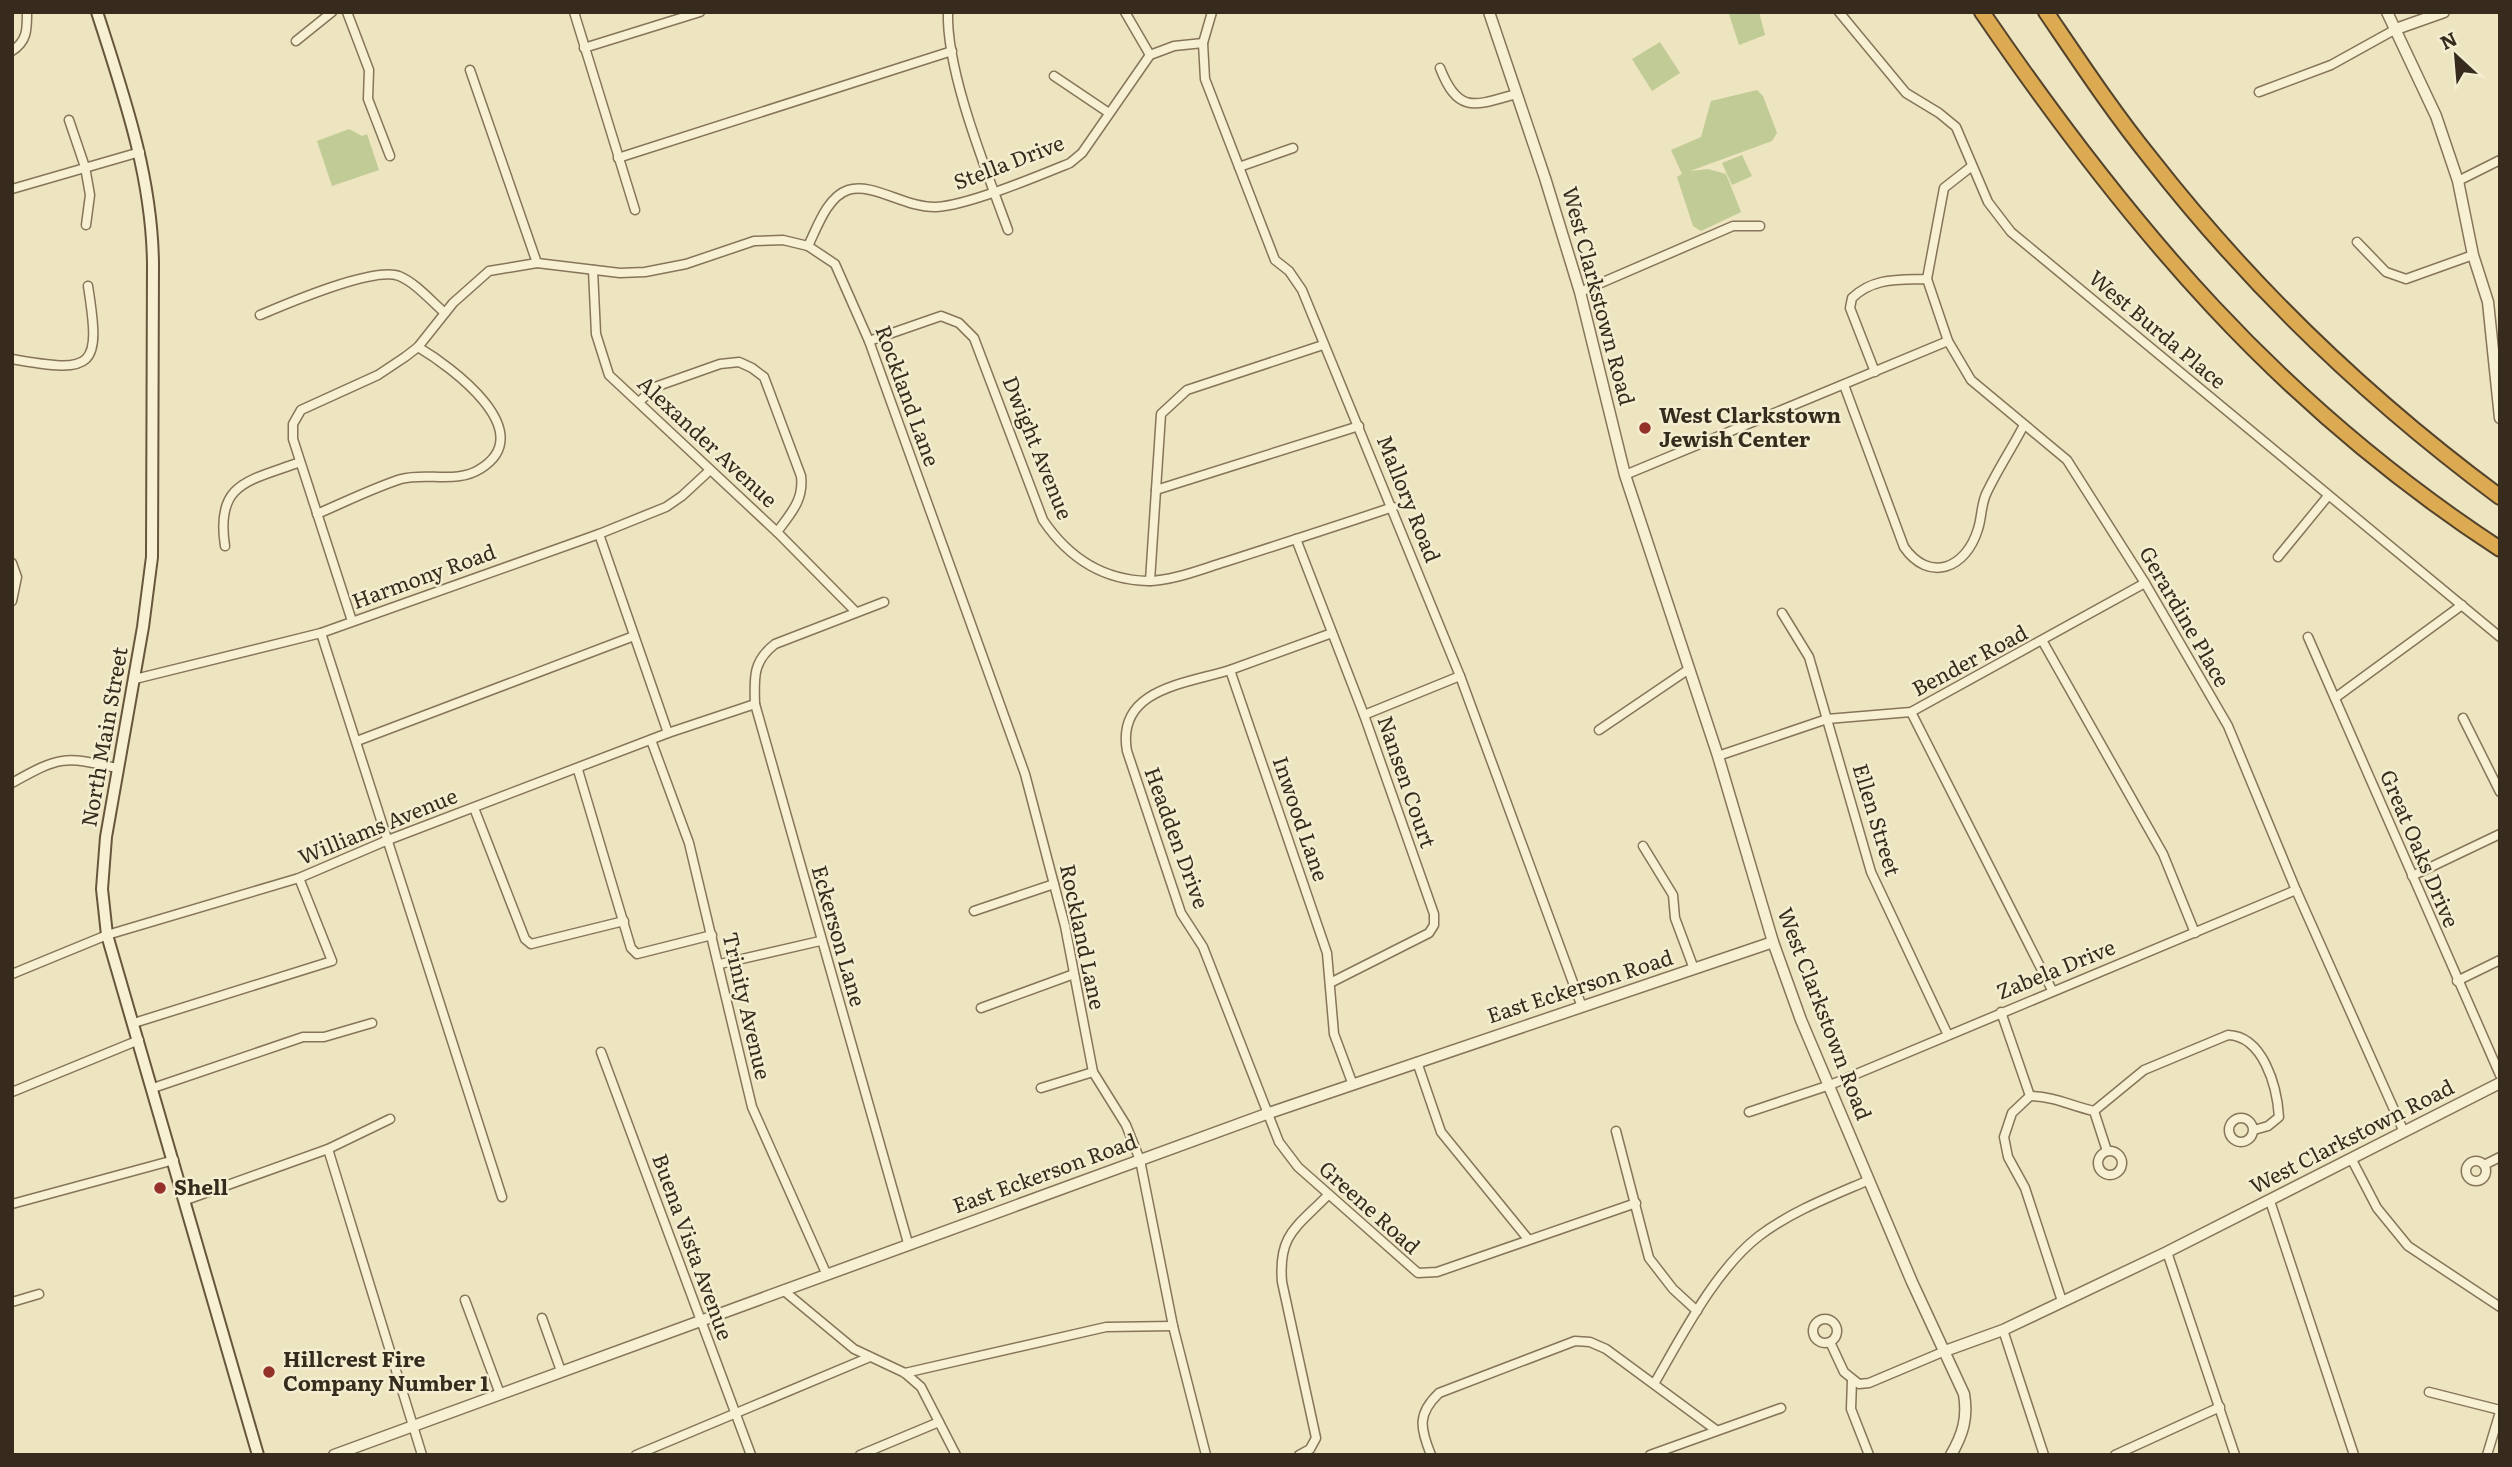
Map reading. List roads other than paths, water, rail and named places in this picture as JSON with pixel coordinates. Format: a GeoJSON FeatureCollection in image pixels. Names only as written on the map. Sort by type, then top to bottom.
{"type":"FeatureCollection","features":[{"type":"Feature","properties":{"kind":"highway"},"geometry":{"type":"LineString","coordinates":[[1982,12],[2099,178],[2218,315],[2350,438],[2410,486],[2500,550]]}},
{"type":"Feature","properties":{"kind":"highway"},"geometry":{"type":"LineString","coordinates":[[2046,12],[2149,157],[2249,274],[2378,399],[2500,497]]}},
{"type":"Feature","properties":{"kind":"main road","name":"North Main Street"},"geometry":{"type":"LineString","coordinates":[[97,12],[140,152],[152,224],[152,528],[149,587],[103,864],[107,935],[258,1455]]}},
{"type":"Feature","properties":{"kind":"street"},"geometry":{"type":"LineString","coordinates":[[296,41],[332,12]]}},
{"type":"Feature","properties":{"kind":"street"},"geometry":{"type":"LineString","coordinates":[[347,12],[369,70],[368,99],[390,156]]}},
{"type":"Feature","properties":{"kind":"street"},"geometry":{"type":"LineString","coordinates":[[574,12],[635,210]]}},
{"type":"Feature","properties":{"kind":"street"},"geometry":{"type":"LineString","coordinates":[[584,48],[700,12]]}},
{"type":"Feature","properties":{"kind":"street"},"geometry":{"type":"LineString","coordinates":[[948,12],[952,51],[967,107],[1008,230]]}},
{"type":"Feature","properties":{"kind":"street"},"geometry":{"type":"LineString","coordinates":[[1125,12],[1150,55],[1174,46],[1203,43]]}},
{"type":"Feature","properties":{"kind":"street","name":"Mallory Road"},"geometry":{"type":"LineString","coordinates":[[1212,12],[1203,43],[1205,79],[1275,260],[1289,271],[1302,290],[1393,507],[1460,676],[1582,1007]]}},
{"type":"Feature","properties":{"kind":"street","name":"West Clarkstown Road"},"geometry":{"type":"LineString","coordinates":[[1489,12],[1580,292],[1625,475],[1718,756],[1773,942],[1869,1180],[1945,1351],[2003,1330],[2167,1252],[2500,1083]]}},
{"type":"Feature","properties":{"kind":"street","name":"West Burda Place"},"geometry":{"type":"LineString","coordinates":[[1839,12],[1906,93],[1956,127],[1988,202],[2011,232],[2500,636]]}},
{"type":"Feature","properties":{"kind":"street"},"geometry":{"type":"LineString","coordinates":[[2387,12],[2437,116],[2458,181],[2473,255],[2488,302],[2500,418]]}},
{"type":"Feature","properties":{"kind":"street"},"geometry":{"type":"LineString","coordinates":[[2259,92],[2331,65],[2396,29],[2444,12]]}},
{"type":"Feature","properties":{"kind":"street"},"geometry":{"type":"LineString","coordinates":[[12,51],[20,46],[27,34],[27,14]]}},
{"type":"Feature","properties":{"kind":"street"},"geometry":{"type":"LineString","coordinates":[[618,158],[952,51]]}},
{"type":"Feature","properties":{"kind":"street","name":"Stella Drive"},"geometry":{"type":"LineString","coordinates":[[808,246],[832,202],[846,190],[866,187],[912,206],[939,207],[1070,163],[1082,153],[1150,55]]}},
{"type":"Feature","properties":{"kind":"street"},"geometry":{"type":"LineString","coordinates":[[1440,68],[1452,94],[1471,103],[1484,103],[1516,94]]}},
{"type":"Feature","properties":{"kind":"street"},"geometry":{"type":"LineString","coordinates":[[470,70],[537,263]]}},
{"type":"Feature","properties":{"kind":"street"},"geometry":{"type":"LineString","coordinates":[[1054,76],[1109,113]]}},
{"type":"Feature","properties":{"kind":"street"},"geometry":{"type":"LineString","coordinates":[[69,120],[85,167],[90,195],[86,225]]}},
{"type":"Feature","properties":{"kind":"street"},"geometry":{"type":"LineString","coordinates":[[1239,167],[1293,148]]}},
{"type":"Feature","properties":{"kind":"street"},"geometry":{"type":"LineString","coordinates":[[12,189],[140,152]]}},
{"type":"Feature","properties":{"kind":"street"},"geometry":{"type":"LineString","coordinates":[[2458,181],[2500,160]]}},
{"type":"Feature","properties":{"kind":"street","name":"Gerardine Place"},"geometry":{"type":"LineString","coordinates":[[1972,166],[1944,188],[1927,279],[1948,341],[1971,380],[2067,460],[2145,583],[2228,726],[2296,890],[2404,1132]]}},
{"type":"Feature","properties":{"kind":"street"},"geometry":{"type":"LineString","coordinates":[[1580,292],[1733,226],[1760,226]]}},
{"type":"Feature","properties":{"kind":"street","name":"Rockland Lane"},"geometry":{"type":"LineString","coordinates":[[352,621],[293,439],[293,424],[302,410],[378,375],[418,346],[475,280],[489,271],[537,263],[593,270],[645,272],[672,267],[754,241],[783,240],[808,246],[835,264],[869,341],[1025,774],[1054,884],[1093,1072],[1126,1125],[1140,1160],[1174,1326],[1206,1455]]}},
{"type":"Feature","properties":{"kind":"street"},"geometry":{"type":"LineString","coordinates":[[2357,242],[2386,272],[2406,279],[2473,255]]}},
{"type":"Feature","properties":{"kind":"street","name":"Alexander Avenue"},"geometry":{"type":"LineString","coordinates":[[593,270],[596,334],[610,375],[709,471],[777,532],[855,611]]}},
{"type":"Feature","properties":{"kind":"street"},"geometry":{"type":"LineString","coordinates":[[260,315],[308,295],[380,275],[397,275],[445,313]]}},
{"type":"Feature","properties":{"kind":"street"},"geometry":{"type":"LineString","coordinates":[[1875,372],[1850,308],[1852,298],[1885,279],[1927,279]]}},
{"type":"Feature","properties":{"kind":"street"},"geometry":{"type":"LineString","coordinates":[[12,359],[58,367],[82,362],[92,351],[96,335],[88,286]]}},
{"type":"Feature","properties":{"kind":"street","name":"Dwight Avenue"},"geometry":{"type":"LineString","coordinates":[[869,341],[941,316],[959,323],[974,338],[1043,520],[1058,542],[1086,566],[1116,577],[1150,581],[1296,540],[1393,507]]}},
{"type":"Feature","properties":{"kind":"street"},"geometry":{"type":"LineString","coordinates":[[1625,475],[1948,341]]}},
{"type":"Feature","properties":{"kind":"street"},"geometry":{"type":"LineString","coordinates":[[1150,581],[1158,427],[1161,414],[1171,401],[1187,390],[1323,345]]}},
{"type":"Feature","properties":{"kind":"street"},"geometry":{"type":"LineString","coordinates":[[317,514],[404,478],[461,475],[479,470],[491,460],[500,446],[499,425],[488,407],[460,376],[418,346]]}},
{"type":"Feature","properties":{"kind":"street"},"geometry":{"type":"LineString","coordinates":[[639,402],[655,387],[720,364],[738,362],[764,377],[801,476],[800,501],[777,532]]}},
{"type":"Feature","properties":{"kind":"street"},"geometry":{"type":"LineString","coordinates":[[1844,385],[1904,547],[1915,563],[1937,569],[1962,560],[1978,531],[1985,495],[2024,425]]}},
{"type":"Feature","properties":{"kind":"street"},"geometry":{"type":"LineString","coordinates":[[1156,490],[1359,426]]}},
{"type":"Feature","properties":{"kind":"street"},"geometry":{"type":"LineString","coordinates":[[225,546],[221,520],[226,500],[243,485],[300,462]]}},
{"type":"Feature","properties":{"kind":"street","name":"Harmony Road"},"geometry":{"type":"LineString","coordinates":[[135,679],[321,633],[599,534],[666,507],[709,471]]}},
{"type":"Feature","properties":{"kind":"street"},"geometry":{"type":"LineString","coordinates":[[2278,557],[2328,496]]}},
{"type":"Feature","properties":{"kind":"street"},"geometry":{"type":"LineString","coordinates":[[599,534],[668,733]]}},
{"type":"Feature","properties":{"kind":"street","name":"Nansen Court"},"geometry":{"type":"LineString","coordinates":[[1296,540],[1364,715],[1434,914],[1434,925],[1429,933],[1329,983]]}},
{"type":"Feature","properties":{"kind":"street"},"geometry":{"type":"LineString","coordinates":[[12,563],[17,577],[12,601]]}},
{"type":"Feature","properties":{"kind":"street","name":"Bender Road"},"geometry":{"type":"LineString","coordinates":[[1718,756],[1827,719],[1911,712],[2043,642],[2145,583]]}},
{"type":"Feature","properties":{"kind":"street"},"geometry":{"type":"LineString","coordinates":[[855,611],[884,602]]}},
{"type":"Feature","properties":{"kind":"street"},"geometry":{"type":"LineString","coordinates":[[2335,698],[2462,605]]}},
{"type":"Feature","properties":{"kind":"street","name":"Eckerson Lane"},"geometry":{"type":"LineString","coordinates":[[855,611],[775,644],[762,654],[754,670],[755,704],[820,941],[908,1243]]}},
{"type":"Feature","properties":{"kind":"street","name":"Ellen Street"},"geometry":{"type":"LineString","coordinates":[[1782,613],[1809,657],[1871,872],[1947,1033]]}},
{"type":"Feature","properties":{"kind":"street"},"geometry":{"type":"LineString","coordinates":[[321,633],[502,1196]]}},
{"type":"Feature","properties":{"kind":"street"},"geometry":{"type":"LineString","coordinates":[[1230,670],[1332,633]]}},
{"type":"Feature","properties":{"kind":"street"},"geometry":{"type":"LineString","coordinates":[[357,741],[634,636]]}},
{"type":"Feature","properties":{"kind":"street","name":"Great Oaks Drive"},"geometry":{"type":"LineString","coordinates":[[2308,637],[2500,1074]]}},
{"type":"Feature","properties":{"kind":"street"},"geometry":{"type":"LineString","coordinates":[[2043,642],[2162,854],[2195,933]]}},
{"type":"Feature","properties":{"kind":"street"},"geometry":{"type":"LineString","coordinates":[[1599,730],[1689,669]]}},
{"type":"Feature","properties":{"kind":"street","name":"Inwood Lane"},"geometry":{"type":"LineString","coordinates":[[1230,670],[1326,953],[1334,1034],[1353,1085]]}},
{"type":"Feature","properties":{"kind":"street","name":"Headden Drive"},"geometry":{"type":"LineString","coordinates":[[1230,670],[1141,701],[1130,714],[1123,733],[1181,913],[1203,947],[1269,1113]]}},
{"type":"Feature","properties":{"kind":"street"},"geometry":{"type":"LineString","coordinates":[[1364,715],[1460,676]]}},
{"type":"Feature","properties":{"kind":"street","name":"Williams Avenue"},"geometry":{"type":"LineString","coordinates":[[12,974],[107,935],[299,878],[388,840],[579,770],[668,733],[755,704]]}},
{"type":"Feature","properties":{"kind":"street"},"geometry":{"type":"LineString","coordinates":[[1911,712],[2052,990]]}},
{"type":"Feature","properties":{"kind":"street"},"geometry":{"type":"LineString","coordinates":[[2463,719],[2500,792]]}},
{"type":"Feature","properties":{"kind":"street","name":"Trinity Avenue"},"geometry":{"type":"LineString","coordinates":[[651,740],[689,843],[752,1107],[826,1273]]}},
{"type":"Feature","properties":{"kind":"street"},"geometry":{"type":"LineString","coordinates":[[12,783],[50,762],[72,758],[117,768]]}},
{"type":"Feature","properties":{"kind":"street"},"geometry":{"type":"LineString","coordinates":[[579,770],[631,947],[637,954],[712,935]]}},
{"type":"Feature","properties":{"kind":"street"},"geometry":{"type":"LineString","coordinates":[[474,808],[525,939],[531,944],[624,921]]}},
{"type":"Feature","properties":{"kind":"street"},"geometry":{"type":"LineString","coordinates":[[2412,876],[2500,834]]}},
{"type":"Feature","properties":{"kind":"street"},"geometry":{"type":"LineString","coordinates":[[1643,846],[1672,895],[1675,918],[1693,969]]}},
{"type":"Feature","properties":{"kind":"street"},"geometry":{"type":"LineString","coordinates":[[134,1023],[332,961],[299,878]]}},
{"type":"Feature","properties":{"kind":"street"},"geometry":{"type":"LineString","coordinates":[[974,911],[1054,884]]}},
{"type":"Feature","properties":{"kind":"street","name":"Zabela Drive"},"geometry":{"type":"LineString","coordinates":[[1749,1112],[1830,1085],[1947,1033],[2296,890]]}},
{"type":"Feature","properties":{"kind":"street"},"geometry":{"type":"LineString","coordinates":[[720,964],[820,941]]}},
{"type":"Feature","properties":{"kind":"street","name":"East Eckerson Road"},"geometry":{"type":"LineString","coordinates":[[334,1455],[1269,1113],[1773,942]]}},
{"type":"Feature","properties":{"kind":"street"},"geometry":{"type":"LineString","coordinates":[[2457,981],[2500,960]]}},
{"type":"Feature","properties":{"kind":"street"},"geometry":{"type":"LineString","coordinates":[[981,1008],[1074,974]]}},
{"type":"Feature","properties":{"kind":"street"},"geometry":{"type":"LineString","coordinates":[[2001,1012],[2030,1096]]}},
{"type":"Feature","properties":{"kind":"street"},"geometry":{"type":"LineString","coordinates":[[153,1088],[303,1037],[324,1037],[372,1023]]}},
{"type":"Feature","properties":{"kind":"street"},"geometry":{"type":"LineString","coordinates":[[2094,1111],[2144,1070],[2218,1038],[2242,1035],[2252,1042],[2262,1058],[2278,1100],[2279,1117],[2268,1126],[2254,1130]]}},
{"type":"Feature","properties":{"kind":"street"},"geometry":{"type":"LineString","coordinates":[[12,1092],[139,1040]]}},
{"type":"Feature","properties":{"kind":"street","name":"Buena Vista Avenue"},"geometry":{"type":"LineString","coordinates":[[601,1052],[751,1455]]}},
{"type":"Feature","properties":{"kind":"street"},"geometry":{"type":"LineString","coordinates":[[1417,1062],[1441,1132],[1528,1239]]}},
{"type":"Feature","properties":{"kind":"street"},"geometry":{"type":"LineString","coordinates":[[1041,1088],[1093,1072]]}},
{"type":"Feature","properties":{"kind":"street"},"geometry":{"type":"LineString","coordinates":[[2063,1301],[2025,1188],[2008,1157],[2004,1137],[2012,1113],[2030,1096],[2055,1097],[2071,1105],[2094,1111]]}},
{"type":"Feature","properties":{"kind":"street"},"geometry":{"type":"LineString","coordinates":[[2094,1111],[2107,1151]]}},
{"type":"Feature","properties":{"kind":"street","name":"Greene Road"},"geometry":{"type":"LineString","coordinates":[[1269,1113],[1286,1153],[1328,1195],[1418,1273],[1437,1272],[1636,1203]]}},
{"type":"Feature","properties":{"kind":"street"},"geometry":{"type":"LineString","coordinates":[[186,1200],[328,1149],[390,1119]]}},
{"type":"Feature","properties":{"kind":"street"},"geometry":{"type":"LineString","coordinates":[[1616,1131],[1649,1258],[1673,1289],[1697,1311]]}},
{"type":"Feature","properties":{"kind":"street"},"geometry":{"type":"LineString","coordinates":[[328,1149],[422,1455]]}},
{"type":"Feature","properties":{"kind":"street"},"geometry":{"type":"LineString","coordinates":[[2484,1165],[2500,1157]]}},
{"type":"Feature","properties":{"kind":"street"},"geometry":{"type":"LineString","coordinates":[[12,1203],[174,1160]]}},
{"type":"Feature","properties":{"kind":"street"},"geometry":{"type":"LineString","coordinates":[[2352,1160],[2376,1208],[2408,1246],[2500,1307]]}},
{"type":"Feature","properties":{"kind":"street"},"geometry":{"type":"LineString","coordinates":[[1654,1384],[1697,1311],[1758,1236],[1798,1211],[1869,1180]]}},
{"type":"Feature","properties":{"kind":"street"},"geometry":{"type":"LineString","coordinates":[[1299,1455],[1310,1449],[1316,1438],[1282,1282],[1280,1257],[1287,1237],[1328,1195]]}},
{"type":"Feature","properties":{"kind":"street"},"geometry":{"type":"LineString","coordinates":[[2270,1201],[2354,1455]]}},
{"type":"Feature","properties":{"kind":"street"},"geometry":{"type":"LineString","coordinates":[[2167,1252],[2235,1455]]}},
{"type":"Feature","properties":{"kind":"street"},"geometry":{"type":"LineString","coordinates":[[783,1290],[837,1336],[870,1357],[905,1373],[921,1387],[956,1455]]}},
{"type":"Feature","properties":{"kind":"street"},"geometry":{"type":"LineString","coordinates":[[12,1302],[39,1294]]}},
{"type":"Feature","properties":{"kind":"street"},"geometry":{"type":"LineString","coordinates":[[465,1300],[500,1394]]}},
{"type":"Feature","properties":{"kind":"street"},"geometry":{"type":"LineString","coordinates":[[542,1318],[561,1371]]}},
{"type":"Feature","properties":{"kind":"street"},"geometry":{"type":"LineString","coordinates":[[905,1373],[1106,1327],[1174,1326]]}},
{"type":"Feature","properties":{"kind":"street"},"geometry":{"type":"LineString","coordinates":[[2003,1330],[2043,1455]]}},
{"type":"Feature","properties":{"kind":"street"},"geometry":{"type":"LineString","coordinates":[[1431,1455],[1424,1440],[1422,1416],[1426,1405],[1439,1393],[1575,1341],[1590,1342],[1606,1349],[1716,1430]]}},
{"type":"Feature","properties":{"kind":"street"},"geometry":{"type":"LineString","coordinates":[[1830,1342],[1844,1372],[1859,1384],[1869,1383],[1945,1351],[1964,1394],[1967,1410],[1964,1427],[1951,1455]]}},
{"type":"Feature","properties":{"kind":"street"},"geometry":{"type":"LineString","coordinates":[[636,1455],[870,1357]]}},
{"type":"Feature","properties":{"kind":"street"},"geometry":{"type":"LineString","coordinates":[[1852,1380],[1851,1409],[1869,1455]]}},
{"type":"Feature","properties":{"kind":"street"},"geometry":{"type":"LineString","coordinates":[[2429,1392],[2500,1411],[2487,1455]]}},
{"type":"Feature","properties":{"kind":"street"},"geometry":{"type":"LineString","coordinates":[[2115,1455],[2220,1407]]}},
{"type":"Feature","properties":{"kind":"street"},"geometry":{"type":"LineString","coordinates":[[1650,1455],[1781,1408]]}},
{"type":"Feature","properties":{"kind":"street"},"geometry":{"type":"LineString","coordinates":[[860,1455],[939,1422]]}},
{"type":"Feature","properties":{"kind":"place","name":"West Clarkstown Jewish Center"},"geometry":{"type":"Point","coordinates":[1645,428]}},
{"type":"Feature","properties":{"kind":"place","name":"Shell"},"geometry":{"type":"Point","coordinates":[160,1188]}},
{"type":"Feature","properties":{"kind":"place","name":"Hillcrest Fire Company Number 1"},"geometry":{"type":"Point","coordinates":[269,1372]}}]}
